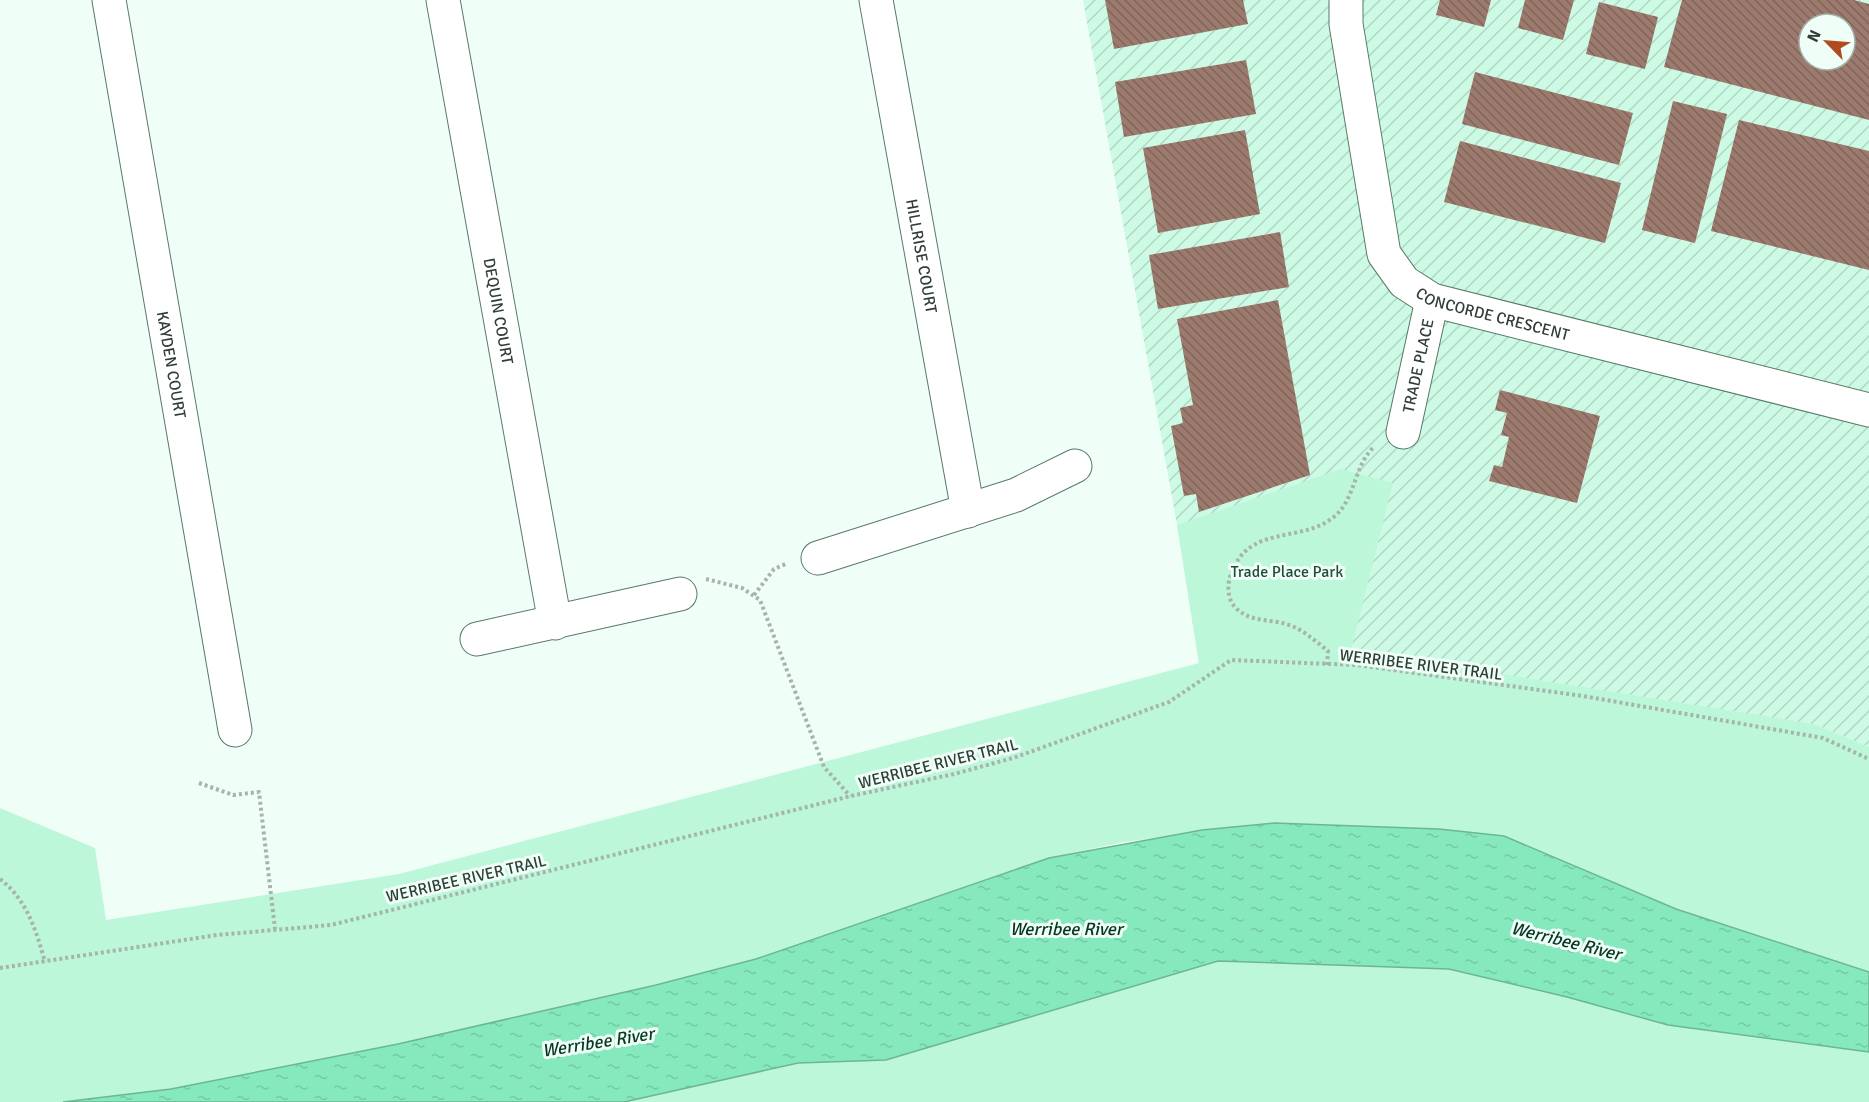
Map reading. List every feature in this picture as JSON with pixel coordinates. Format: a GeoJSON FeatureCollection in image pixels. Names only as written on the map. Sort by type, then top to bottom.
{"type":"FeatureCollection","features":[{"type":"Feature","properties":{"kind":"street","name":"KAYDEN COURT"},"geometry":{"type":"LineString","coordinates":[[109,0],[235,730]]}},
{"type":"Feature","properties":{"kind":"street","name":"DEQUIN COURT"},"geometry":{"type":"LineString","coordinates":[[443,0],[555,622]]}},
{"type":"Feature","properties":{"kind":"street","name":"HILLRISE COURT"},"geometry":{"type":"LineString","coordinates":[[876,0],[968,511]]}},
{"type":"Feature","properties":{"kind":"street","name":"CONCORDE CRESCENT"},"geometry":{"type":"LineString","coordinates":[[1346,0],[1346,24],[1384,254],[1404,282],[1432,300],[1869,410]]}},
{"type":"Feature","properties":{"kind":"street","name":"TRADE PLACE"},"geometry":{"type":"LineString","coordinates":[[1403,432],[1432,300]]}},
{"type":"Feature","properties":{"kind":"street"},"geometry":{"type":"LineString","coordinates":[[818,558],[1016,495],[1075,466]]}},
{"type":"Feature","properties":{"kind":"street"},"geometry":{"type":"LineString","coordinates":[[477,639],[555,622],[690,586]]}},
{"type":"Feature","properties":{"kind":"path"},"geometry":{"type":"LineString","coordinates":[[1327,665],[1328,651],[1305,633],[1286,624],[1252,618],[1234,607],[1227,586],[1233,565],[1242,553],[1260,541],[1323,524],[1335,516],[1346,503],[1369,451],[1403,432]]}},
{"type":"Feature","properties":{"kind":"path"},"geometry":{"type":"LineString","coordinates":[[754,595],[774,569],[804,558],[818,558]]}},
{"type":"Feature","properties":{"kind":"path"},"geometry":{"type":"LineString","coordinates":[[690,586],[718,580],[754,595],[765,607],[784,668],[824,767],[851,796]]}},
{"type":"Feature","properties":{"kind":"path","name":"WERRIBEE RIVER TRAIL"},"geometry":{"type":"LineString","coordinates":[[0,968],[217,935],[331,925],[1012,758],[1138,714],[1184,693],[1231,660],[1357,665],[1606,700],[1823,738],[1869,759]]}},
{"type":"Feature","properties":{"kind":"path"},"geometry":{"type":"LineString","coordinates":[[199,783],[234,795],[259,792],[275,929]]}},
{"type":"Feature","properties":{"kind":"path"},"geometry":{"type":"LineString","coordinates":[[0,879],[10,887],[33,921],[45,962]]}},
{"type":"Feature","properties":{"kind":"shaded area"},"geometry":{"type":"Polygon","coordinates":[[[1083,0],[1869,0],[1869,747],[1814,724],[1199,663],[1177,525],[1083,0]]]}},
{"type":"Feature","properties":{"kind":"green space","name":"Trade Place Park"},"geometry":{"type":"Polygon","coordinates":[[[1341,469],[1393,483],[1351,650],[1814,724],[1869,747],[1869,972],[1676,909],[1504,836],[1439,829],[1274,823],[1124,842],[1049,858],[756,959],[656,985],[398,1044],[171,1089],[63,1102],[0,1102],[0,808],[95,848],[106,920],[399,874],[1199,663],[1177,525],[1341,469]]]}},
{"type":"Feature","properties":{"kind":"green space"},"geometry":{"type":"Polygon","coordinates":[[[1218,961],[1449,969],[1567,997],[1668,1025],[1869,1052],[1869,1102],[625,1102],[798,1063],[886,1060],[1218,961]]]}},
{"type":"Feature","properties":{"kind":"water","name":"Werribee River"},"geometry":{"type":"Polygon","coordinates":[[[1274,823],[1439,829],[1504,836],[1676,909],[1869,972],[1869,1052],[1668,1025],[1567,997],[1449,969],[1218,961],[886,1060],[798,1063],[624,1102],[63,1102],[171,1089],[398,1044],[656,985],[756,959],[1049,858],[1202,830],[1274,823]]]}},
{"type":"Feature","properties":{"kind":"building"},"geometry":{"type":"Polygon","coordinates":[[[1105,0],[1243,0],[1248,24],[1114,49],[1105,0]]]}},
{"type":"Feature","properties":{"kind":"building"},"geometry":{"type":"Polygon","coordinates":[[[1440,0],[1491,0],[1484,27],[1436,15],[1440,0]]]}},
{"type":"Feature","properties":{"kind":"building"},"geometry":{"type":"Polygon","coordinates":[[[1525,0],[1574,0],[1563,40],[1518,28],[1525,0]]]}},
{"type":"Feature","properties":{"kind":"building"},"geometry":{"type":"Polygon","coordinates":[[[1682,0],[1854,0],[1869,4],[1869,120],[1664,67],[1682,0]]]}},
{"type":"Feature","properties":{"kind":"building"},"geometry":{"type":"Polygon","coordinates":[[[1599,2],[1658,17],[1645,69],[1586,54],[1599,2]]]}},
{"type":"Feature","properties":{"kind":"building"},"geometry":{"type":"Polygon","coordinates":[[[1246,60],[1256,114],[1124,137],[1115,82],[1246,60]]]}},
{"type":"Feature","properties":{"kind":"building"},"geometry":{"type":"Polygon","coordinates":[[[1475,72],[1633,113],[1619,165],[1462,124],[1475,72]]]}},
{"type":"Feature","properties":{"kind":"building"},"geometry":{"type":"Polygon","coordinates":[[[1673,101],[1727,114],[1695,243],[1642,230],[1673,101]]]}},
{"type":"Feature","properties":{"kind":"building"},"geometry":{"type":"Polygon","coordinates":[[[1739,120],[1869,151],[1869,270],[1711,231],[1739,120]]]}},
{"type":"Feature","properties":{"kind":"building"},"geometry":{"type":"Polygon","coordinates":[[[1245,130],[1260,214],[1158,233],[1143,148],[1245,130]]]}},
{"type":"Feature","properties":{"kind":"building"},"geometry":{"type":"Polygon","coordinates":[[[1460,141],[1621,183],[1605,243],[1444,202],[1460,141]]]}},
{"type":"Feature","properties":{"kind":"building"},"geometry":{"type":"Polygon","coordinates":[[[1280,232],[1289,287],[1158,309],[1149,255],[1280,232]]]}},
{"type":"Feature","properties":{"kind":"building"},"geometry":{"type":"Polygon","coordinates":[[[1278,300],[1310,475],[1199,512],[1196,494],[1184,496],[1171,426],[1183,423],[1180,408],[1193,405],[1177,319],[1278,300]]]}},
{"type":"Feature","properties":{"kind":"building"},"geometry":{"type":"Polygon","coordinates":[[[1500,390],[1600,416],[1577,503],[1489,481],[1494,465],[1502,467],[1509,437],[1501,435],[1507,413],[1495,410],[1500,390]]]}}]}
